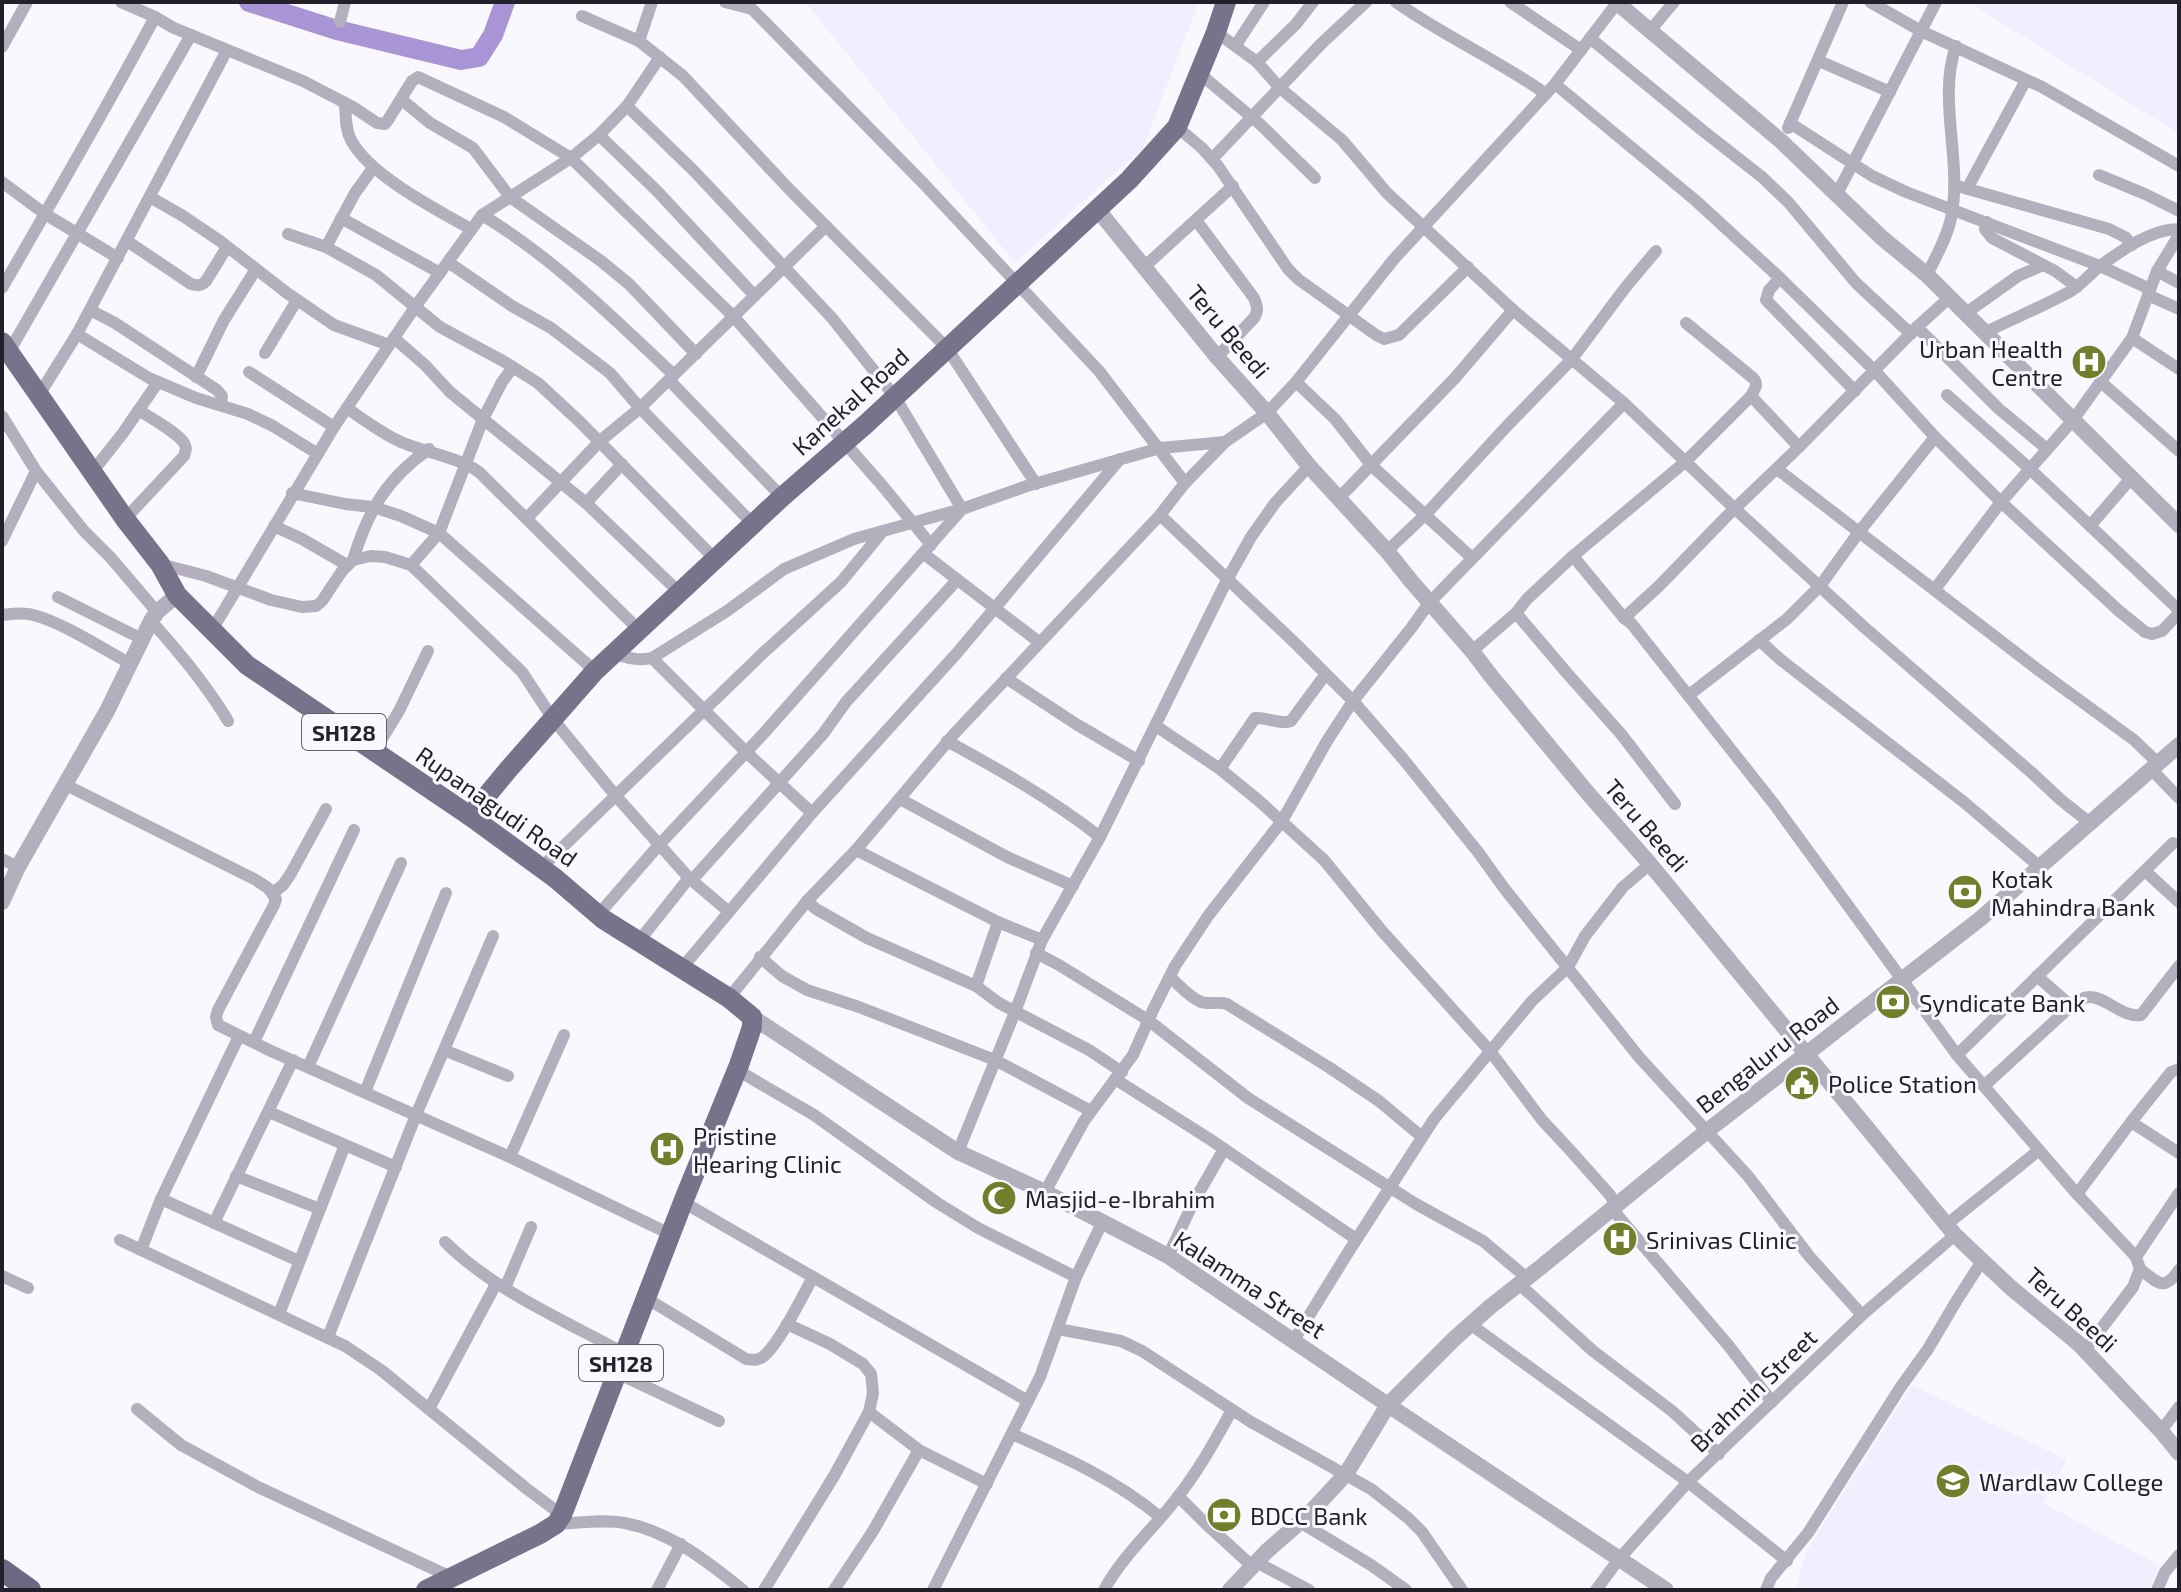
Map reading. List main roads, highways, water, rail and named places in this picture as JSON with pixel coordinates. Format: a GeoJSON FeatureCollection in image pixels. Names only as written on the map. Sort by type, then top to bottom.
{"type":"FeatureCollection","features":[{"type":"Feature","properties":{"kind":"highway"},"geometry":{"type":"LineString","coordinates":[[2,1570],[30,1590]]}},
{"type":"Feature","properties":{"kind":"highway"},"geometry":{"type":"LineString","coordinates":[[2,1586],[7,1590]]}},
{"type":"Feature","properties":{"kind":"main road","name":"Kanekal Road"},"geometry":{"type":"LineString","coordinates":[[470,816],[595,671],[1129,180],[1177,127],[1226,2]]}},
{"type":"Feature","properties":{"kind":"main road","name":"Rupanagudi Road"},"geometry":{"type":"LineString","coordinates":[[5,347],[160,564],[177,595],[247,665],[542,867],[598,915],[729,998],[752,1017],[752,1027],[738,1068],[559,1519],[540,1534],[426,1590]]}},
{"type":"Feature","properties":{"kind":"waterway"},"geometry":{"type":"LineString","coordinates":[[249,2],[337,30],[461,60],[479,57],[493,35],[505,2]]}},
{"type":"Feature","properties":{"kind":"place","name":"Urban Health Centre"},"geometry":{"type":"Point","coordinates":[2089,362]}},
{"type":"Feature","properties":{"kind":"place","name":"Kotak Mahindra Bank"},"geometry":{"type":"Point","coordinates":[1965,892]}},
{"type":"Feature","properties":{"kind":"place","name":"Syndicate Bank"},"geometry":{"type":"Point","coordinates":[1893,1002]}},
{"type":"Feature","properties":{"kind":"place","name":"Police Station"},"geometry":{"type":"Point","coordinates":[1802,1083]}},
{"type":"Feature","properties":{"kind":"place","name":"Pristine Hearing Clinic"},"geometry":{"type":"Point","coordinates":[667,1149]}},
{"type":"Feature","properties":{"kind":"place","name":"Masjid-e-Ibrahim"},"geometry":{"type":"Point","coordinates":[999,1198]}},
{"type":"Feature","properties":{"kind":"place","name":"Srinivas Clinic"},"geometry":{"type":"Point","coordinates":[1620,1239]}},
{"type":"Feature","properties":{"kind":"place","name":"Wardlaw College"},"geometry":{"type":"Point","coordinates":[1953,1481]}},
{"type":"Feature","properties":{"kind":"place","name":"BDCC Bank"},"geometry":{"type":"Point","coordinates":[1224,1515]}}]}
